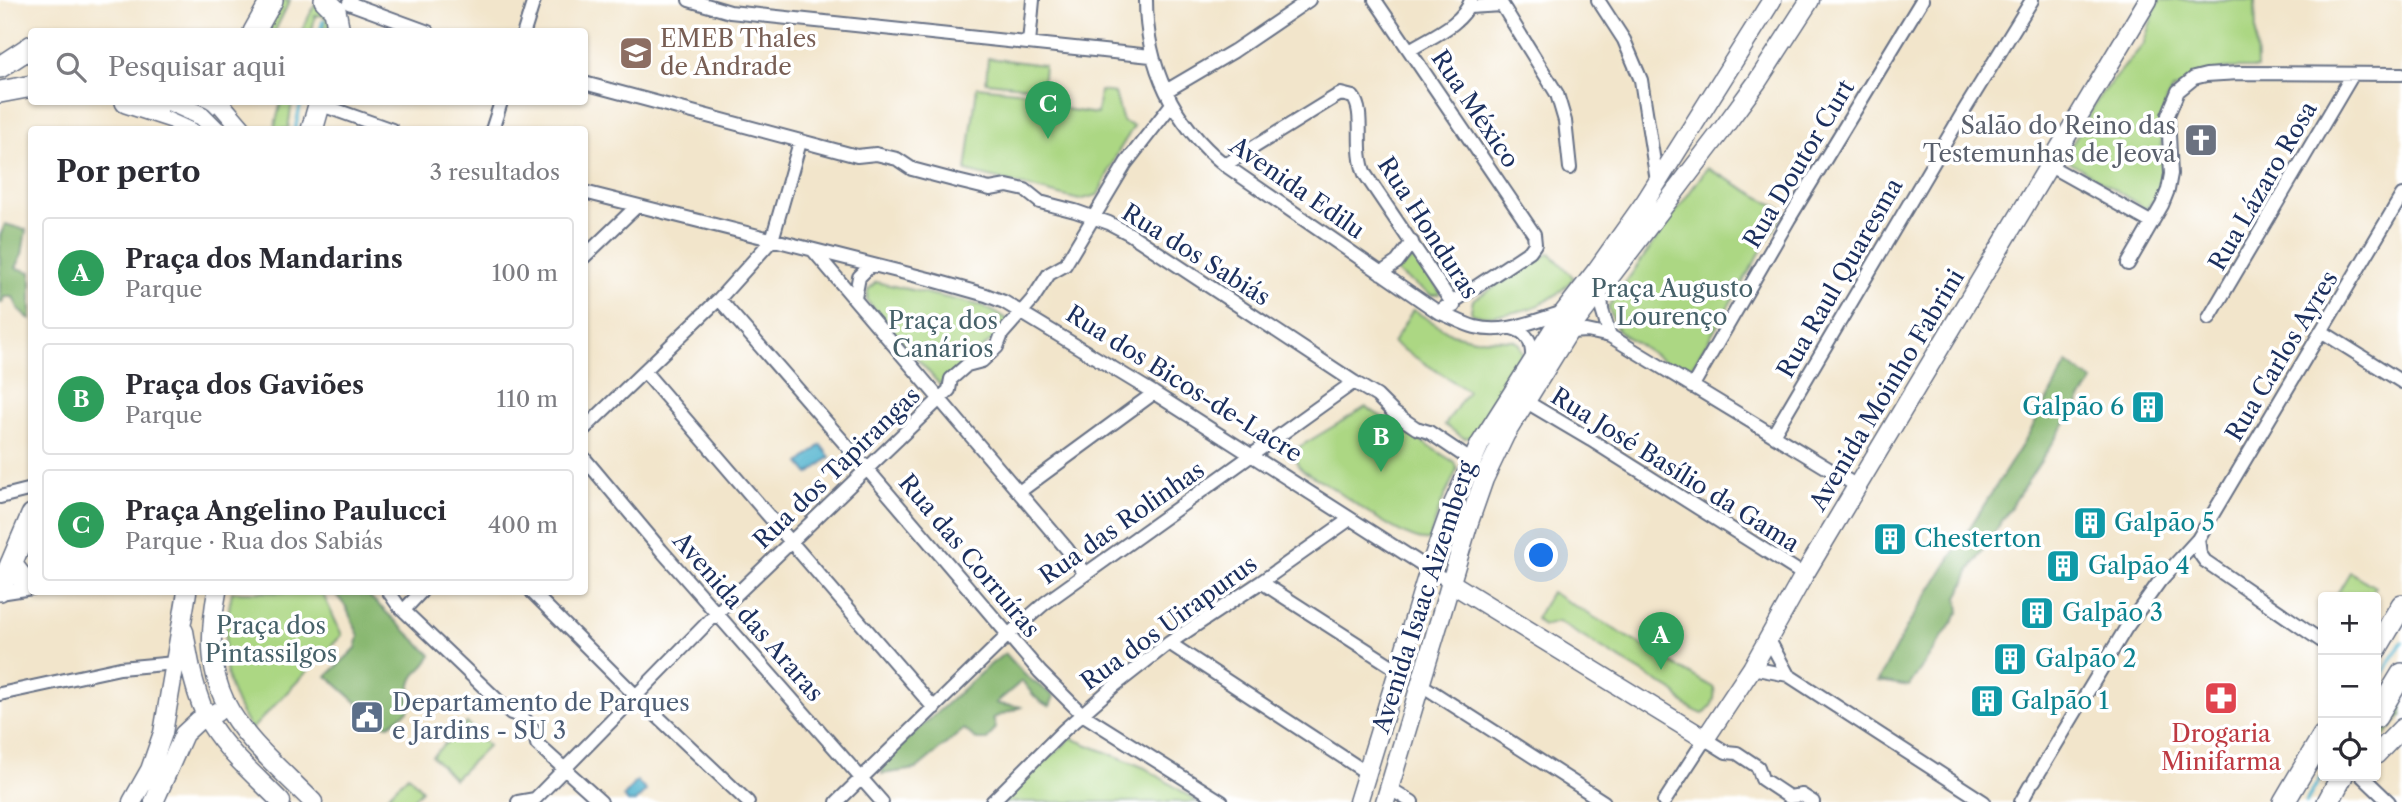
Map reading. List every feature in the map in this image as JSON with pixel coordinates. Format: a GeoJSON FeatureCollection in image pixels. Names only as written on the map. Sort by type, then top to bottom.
{"type":"FeatureCollection","features":[{"type":"Feature","properties":{"kind":"main road"},"geometry":{"type":"LineString","coordinates":[[256,28],[272,0]]}},
{"type":"Feature","properties":{"kind":"main road"},"geometry":{"type":"LineString","coordinates":[[325,0],[335,10],[339,28]]}},
{"type":"Feature","properties":{"kind":"main road"},"geometry":{"type":"LineString","coordinates":[[341,28],[349,1]]}},
{"type":"Feature","properties":{"kind":"main road"},"geometry":{"type":"LineString","coordinates":[[0,68],[28,49]]}},
{"type":"Feature","properties":{"kind":"main road"},"geometry":{"type":"LineString","coordinates":[[0,92],[28,87]]}},
{"type":"Feature","properties":{"kind":"main road"},"geometry":{"type":"LineString","coordinates":[[135,105],[181,120]]}},
{"type":"Feature","properties":{"kind":"main road"},"geometry":{"type":"LineString","coordinates":[[181,120],[193,105]]}},
{"type":"Feature","properties":{"kind":"main road"},"geometry":{"type":"LineString","coordinates":[[181,120],[204,105]]}},
{"type":"Feature","properties":{"kind":"main road"},"geometry":{"type":"LineString","coordinates":[[313,126],[318,105]]}},
{"type":"Feature","properties":{"kind":"main road"},"geometry":{"type":"LineString","coordinates":[[0,592],[28,524]]}},
{"type":"Feature","properties":{"kind":"main road"},"geometry":{"type":"LineString","coordinates":[[11,564],[28,582]]}},
{"type":"Feature","properties":{"kind":"main road"},"geometry":{"type":"LineString","coordinates":[[2381,641],[2402,605]]}},
{"type":"Feature","properties":{"kind":"main road"},"geometry":{"type":"LineString","coordinates":[[2381,709],[2402,674]]}},
{"type":"Feature","properties":{"kind":"main road"},"geometry":{"type":"LineString","coordinates":[[2284,802],[2318,744]]}},
{"type":"Feature","properties":{"kind":"street"},"geometry":{"type":"LineString","coordinates":[[525,28],[534,0]]}},
{"type":"Feature","properties":{"kind":"street"},"geometry":{"type":"LineString","coordinates":[[689,0],[730,12],[1151,56]]}},
{"type":"Feature","properties":{"kind":"street"},"geometry":{"type":"LineString","coordinates":[[1029,43],[1033,0]]}},
{"type":"Feature","properties":{"kind":"street","name":"Avenida Edilu"},"geometry":{"type":"LineString","coordinates":[[1146,0],[1151,56],[1169,97],[1200,142],[1225,165],[1438,312],[1474,327],[1510,328],[1564,312]]}},
{"type":"Feature","properties":{"kind":"street"},"geometry":{"type":"LineString","coordinates":[[1169,97],[1309,0]]}},
{"type":"Feature","properties":{"kind":"street","name":"Rua México"},"geometry":{"type":"LineString","coordinates":[[1375,0],[1534,234],[1535,244],[1530,251],[1451,302]]}},
{"type":"Feature","properties":{"kind":"street"},"geometry":{"type":"LineString","coordinates":[[1598,0],[1625,40],[1641,80],[1657,181]]}},
{"type":"Feature","properties":{"kind":"street","name":"Avenida Isaac Aizemberg"},"geometry":{"type":"LineString","coordinates":[[1358,802],[1429,570],[1450,511],[1472,461],[1532,361],[1564,312],[1618,240],[1772,0]]}},
{"type":"Feature","properties":{"kind":"street","name":"Avenida Isaac Aizemberg"},"geometry":{"type":"LineString","coordinates":[[1387,795],[1469,522],[1505,435],[1569,332],[1757,82],[1810,0]]}},
{"type":"Feature","properties":{"kind":"street","name":"Rua Doutor Curt"},"geometry":{"type":"LineString","coordinates":[[1692,387],[1789,219],[1922,0]]}},
{"type":"Feature","properties":{"kind":"street","name":"Rua Raul Quaresma"},"geometry":{"type":"LineString","coordinates":[[1773,435],[1943,145],[2032,0]]}},
{"type":"Feature","properties":{"kind":"street","name":"Avenida Moinho Fabrini"},"geometry":{"type":"LineString","coordinates":[[1664,802],[1752,668],[1804,575],[2148,0]]}},
{"type":"Feature","properties":{"kind":"street"},"geometry":{"type":"LineString","coordinates":[[349,1],[418,28]]}},
{"type":"Feature","properties":{"kind":"street"},"geometry":{"type":"LineString","coordinates":[[1410,50],[1456,21],[1470,4],[1501,3],[1557,94],[1565,121],[1570,168]]}},
{"type":"Feature","properties":{"kind":"street"},"geometry":{"type":"LineString","coordinates":[[1749,36],[1756,49],[1775,54]]}},
{"type":"Feature","properties":{"kind":"street"},"geometry":{"type":"LineString","coordinates":[[0,68],[28,60]]}},
{"type":"Feature","properties":{"kind":"street"},"geometry":{"type":"LineString","coordinates":[[1731,64],[1740,62],[1750,67],[1757,82]]}},
{"type":"Feature","properties":{"kind":"street","name":"Rua Lázaro Rosa"},"geometry":{"type":"LineString","coordinates":[[2209,318],[2353,74]]}},
{"type":"Feature","properties":{"kind":"street"},"geometry":{"type":"LineString","coordinates":[[2128,264],[2168,190],[2171,174],[2168,115],[2174,99],[2185,84],[2206,75],[2402,74]]}},
{"type":"Feature","properties":{"kind":"street"},"geometry":{"type":"LineString","coordinates":[[0,92],[28,78]]}},
{"type":"Feature","properties":{"kind":"street","name":"Rua dos Sabiás"},"geometry":{"type":"LineString","coordinates":[[588,84],[857,156],[887,156],[912,169],[990,188],[1007,186],[1025,190],[1040,202],[1109,223],[1130,234],[1377,396],[1394,413],[1416,428],[1429,432],[1472,461]]}},
{"type":"Feature","properties":{"kind":"street","name":"Rua Honduras"},"geometry":{"type":"LineString","coordinates":[[1225,165],[1335,97],[1348,94],[1357,102],[1359,109],[1358,150],[1365,174],[1463,321]]}},
{"type":"Feature","properties":{"kind":"street","name":"Rua dos Tapirangas"},"geometry":{"type":"LineString","coordinates":[[518,802],[535,799],[718,613],[949,390],[951,379],[967,365],[982,361],[997,347],[1002,334],[1032,300],[1049,274],[1065,265],[1169,97]]}},
{"type":"Feature","properties":{"kind":"street"},"geometry":{"type":"LineString","coordinates":[[222,105],[240,126]]}},
{"type":"Feature","properties":{"kind":"street"},"geometry":{"type":"LineString","coordinates":[[324,105],[381,126]]}},
{"type":"Feature","properties":{"kind":"street"},"geometry":{"type":"LineString","coordinates":[[493,126],[500,105]]}},
{"type":"Feature","properties":{"kind":"street"},"geometry":{"type":"LineString","coordinates":[[181,120],[202,116],[212,126]]}},
{"type":"Feature","properties":{"kind":"street"},"geometry":{"type":"LineString","coordinates":[[588,425],[719,299],[772,240],[800,142]]}},
{"type":"Feature","properties":{"kind":"street"},"geometry":{"type":"LineString","coordinates":[[2050,166],[2152,223]]}},
{"type":"Feature","properties":{"kind":"street","name":"Rua dos Bicos-de-Lacre"},"geometry":{"type":"LineString","coordinates":[[588,193],[986,295],[1022,312],[1253,455],[1429,570],[1706,739]]}},
{"type":"Feature","properties":{"kind":"street","name":"Rua Carlos Ayres"},"geometry":{"type":"LineString","coordinates":[[2021,802],[2126,628],[2160,582],[2198,539],[2402,195]]}},
{"type":"Feature","properties":{"kind":"street"},"geometry":{"type":"LineString","coordinates":[[588,253],[636,206]]}},
{"type":"Feature","properties":{"kind":"street"},"geometry":{"type":"LineString","coordinates":[[1381,273],[1396,262],[1412,242]]}},
{"type":"Feature","properties":{"kind":"street"},"geometry":{"type":"LineString","coordinates":[[813,250],[1019,492],[1085,574]]}},
{"type":"Feature","properties":{"kind":"street"},"geometry":{"type":"LineString","coordinates":[[855,298],[859,277],[871,265]]}},
{"type":"Feature","properties":{"kind":"street"},"geometry":{"type":"LineString","coordinates":[[1601,289],[1602,310],[1610,336]]}},
{"type":"Feature","properties":{"kind":"street","name":"Rua das Corruíras"},"geometry":{"type":"LineString","coordinates":[[719,299],[1040,672],[1082,714],[1222,802]]}},
{"type":"Feature","properties":{"kind":"street"},"geometry":{"type":"LineString","coordinates":[[1438,312],[1451,302]]}},
{"type":"Feature","properties":{"kind":"street"},"geometry":{"type":"LineString","coordinates":[[1510,328],[1522,332],[1530,340],[1532,361]]}},
{"type":"Feature","properties":{"kind":"street"},"geometry":{"type":"LineString","coordinates":[[1569,332],[1587,331],[1610,336],[1857,486]]}},
{"type":"Feature","properties":{"kind":"street"},"geometry":{"type":"LineString","coordinates":[[2321,331],[2402,382]]}},
{"type":"Feature","properties":{"kind":"street"},"geometry":{"type":"LineString","coordinates":[[644,371],[934,708]]}},
{"type":"Feature","properties":{"kind":"street","name":"Rua das Rolinhas"},"geometry":{"type":"LineString","coordinates":[[837,802],[1008,635],[1045,603],[1354,382]]}},
{"type":"Feature","properties":{"kind":"street"},"geometry":{"type":"LineString","coordinates":[[1019,492],[1154,393]]}},
{"type":"Feature","properties":{"kind":"street","name":"Rua José Basílio da Gama"},"geometry":{"type":"LineString","coordinates":[[1525,401],[1804,575]]}},
{"type":"Feature","properties":{"kind":"street","name":"Avenida das Araras"},"geometry":{"type":"LineString","coordinates":[[588,463],[882,802]]}},
{"type":"Feature","properties":{"kind":"street"},"geometry":{"type":"LineString","coordinates":[[0,497],[28,490]]}},
{"type":"Feature","properties":{"kind":"street"},"geometry":{"type":"LineString","coordinates":[[1450,511],[1451,518],[1457,523],[1469,522]]}},
{"type":"Feature","properties":{"kind":"street","name":"Rua dos Uirapurus"},"geometry":{"type":"LineString","coordinates":[[992,802],[1082,714],[1169,643],[1350,519]]}},
{"type":"Feature","properties":{"kind":"street"},"geometry":{"type":"LineString","coordinates":[[2198,539],[2200,554],[2205,561],[2318,639]]}},
{"type":"Feature","properties":{"kind":"street"},"geometry":{"type":"LineString","coordinates":[[1261,582],[1398,670]]}},
{"type":"Feature","properties":{"kind":"street"},"geometry":{"type":"LineString","coordinates":[[0,592],[28,586]]}},
{"type":"Feature","properties":{"kind":"street"},"geometry":{"type":"LineString","coordinates":[[132,802],[150,770],[163,733],[187,595]]}},
{"type":"Feature","properties":{"kind":"street"},"geometry":{"type":"LineString","coordinates":[[216,595],[213,612],[212,661],[218,687],[230,712],[249,738],[313,802]]}},
{"type":"Feature","properties":{"kind":"street"},"geometry":{"type":"LineString","coordinates":[[392,595],[511,713],[519,715],[535,731],[537,744],[601,802]]}},
{"type":"Feature","properties":{"kind":"street"},"geometry":{"type":"LineString","coordinates":[[404,610],[418,595]]}},
{"type":"Feature","properties":{"kind":"street"},"geometry":{"type":"LineString","coordinates":[[535,595],[748,802]]}},
{"type":"Feature","properties":{"kind":"street"},"geometry":{"type":"LineString","coordinates":[[183,624],[187,652],[206,716],[221,740],[281,802]]}},
{"type":"Feature","properties":{"kind":"street"},"geometry":{"type":"LineString","coordinates":[[1768,638],[1788,675]]}},
{"type":"Feature","properties":{"kind":"street"},"geometry":{"type":"LineString","coordinates":[[1169,643],[1367,773]]}},
{"type":"Feature","properties":{"kind":"street"},"geometry":{"type":"LineString","coordinates":[[0,694],[120,668],[175,663]]}},
{"type":"Feature","properties":{"kind":"street"},"geometry":{"type":"LineString","coordinates":[[1752,668],[1788,675],[1984,802]]}},
{"type":"Feature","properties":{"kind":"street"},"geometry":{"type":"LineString","coordinates":[[1420,684],[1604,802]]}},
{"type":"Feature","properties":{"kind":"street"},"geometry":{"type":"LineString","coordinates":[[154,802],[184,734],[206,716],[230,712]]}},
{"type":"Feature","properties":{"kind":"street"},"geometry":{"type":"LineString","coordinates":[[2381,750],[2402,728]]}},
{"type":"Feature","properties":{"kind":"street"},"geometry":{"type":"LineString","coordinates":[[1706,739],[1726,752],[1737,753],[1758,766],[1762,779],[1788,797],[1802,794],[1814,802]]}},
{"type":"Feature","properties":{"kind":"street"},"geometry":{"type":"LineString","coordinates":[[2367,781],[2389,802]]}},
{"type":"Feature","properties":{"kind":"street"},"geometry":{"type":"LineString","coordinates":[[1387,795],[1412,802]]}},
{"type":"Feature","properties":{"kind":"green space"},"geometry":{"type":"Polygon","coordinates":[[[290,0],[276,28],[267,28],[280,1],[290,0]]]}},
{"type":"Feature","properties":{"kind":"green space"},"geometry":{"type":"Polygon","coordinates":[[[2158,0],[2255,0],[2257,68],[2227,68],[2173,90],[2167,99],[2161,124],[2163,168],[2159,193],[2146,209],[2064,158],[2101,94],[2143,45],[2158,0]]]}},
{"type":"Feature","properties":{"kind":"green space"},"geometry":{"type":"Polygon","coordinates":[[[315,4],[330,12],[329,28],[324,28],[326,19],[322,15],[315,16],[313,28],[303,28],[315,4]]]}},
{"type":"Feature","properties":{"kind":"green space"},"geometry":{"type":"Polygon","coordinates":[[[988,58],[1044,65],[1042,88],[986,82],[988,58]]]}},
{"type":"Feature","properties":{"kind":"green space"},"geometry":{"type":"Polygon","coordinates":[[[977,87],[1037,93],[1037,105],[1097,114],[1100,91],[1115,93],[1123,122],[1134,126],[1118,152],[1098,195],[1079,200],[966,171],[977,87]]]}},
{"type":"Feature","properties":{"kind":"green space"},"geometry":{"type":"Polygon","coordinates":[[[280,105],[292,105],[288,126],[275,126],[280,105]]]}},
{"type":"Feature","properties":{"kind":"green space","name":"Praça Augusto Lourenço"},"geometry":{"type":"Polygon","coordinates":[[[1707,168],[1785,211],[1687,376],[1618,331],[1608,307],[1707,168]]]}},
{"type":"Feature","properties":{"kind":"green space"},"geometry":{"type":"Polygon","coordinates":[[[5,224],[26,230],[22,255],[16,268],[28,271],[28,318],[19,310],[13,297],[4,297],[0,303],[0,236],[5,224]]]}},
{"type":"Feature","properties":{"kind":"green space"},"geometry":{"type":"Polygon","coordinates":[[[1550,253],[1574,278],[1557,294],[1518,312],[1489,316],[1472,314],[1473,300],[1550,253]]]}},
{"type":"Feature","properties":{"kind":"green space"},"geometry":{"type":"Polygon","coordinates":[[[1416,256],[1440,292],[1438,295],[1431,295],[1396,272],[1416,256]]]}},
{"type":"Feature","properties":{"kind":"green space","name":"Praça dos Canários"},"geometry":{"type":"Polygon","coordinates":[[[876,282],[983,306],[1013,322],[940,385],[867,301],[868,290],[876,282]]]}},
{"type":"Feature","properties":{"kind":"green space"},"geometry":{"type":"Polygon","coordinates":[[[1413,310],[1452,334],[1475,339],[1513,340],[1519,344],[1524,358],[1472,437],[1464,438],[1445,425],[1468,391],[1393,343],[1413,310]]]}},
{"type":"Feature","properties":{"kind":"green space"},"geometry":{"type":"Polygon","coordinates":[[[2067,363],[2093,381],[1970,570],[1958,598],[1960,611],[1909,686],[1878,681],[1908,625],[2029,434],[2067,363]]]}},
{"type":"Feature","properties":{"kind":"green space"},"geometry":{"type":"Polygon","coordinates":[[[1366,407],[1454,462],[1457,470],[1441,504],[1429,540],[1419,539],[1391,527],[1307,473],[1296,461],[1294,450],[1366,407]]]}},
{"type":"Feature","properties":{"kind":"green space"},"geometry":{"type":"Polygon","coordinates":[[[2350,572],[2375,587],[2372,592],[2338,592],[2350,572]]]}},
{"type":"Feature","properties":{"kind":"green space"},"geometry":{"type":"Polygon","coordinates":[[[1551,592],[1714,688],[1711,706],[1703,714],[1698,712],[1684,703],[1676,693],[1558,622],[1543,626],[1536,619],[1551,592]]]}},
{"type":"Feature","properties":{"kind":"green space","name":"Praça dos Pintassilgos"},"geometry":{"type":"Polygon","coordinates":[[[232,595],[323,595],[342,635],[251,730],[228,679],[225,663],[226,630],[232,595]]]}},
{"type":"Feature","properties":{"kind":"green space"},"geometry":{"type":"Polygon","coordinates":[[[336,595],[368,595],[431,655],[412,681],[408,711],[389,725],[381,724],[327,676],[356,648],[359,636],[346,607],[336,595]]]}},
{"type":"Feature","properties":{"kind":"green space"},"geometry":{"type":"Polygon","coordinates":[[[1005,653],[1026,676],[1054,696],[1050,706],[1037,699],[1022,681],[996,703],[1021,707],[993,718],[996,728],[987,740],[977,740],[964,729],[916,769],[882,774],[884,763],[898,748],[1005,653]]]}},
{"type":"Feature","properties":{"kind":"green space"},"geometry":{"type":"Polygon","coordinates":[[[2402,694],[2402,716],[2381,739],[2381,726],[2402,694]]]}},
{"type":"Feature","properties":{"kind":"green space"},"geometry":{"type":"Polygon","coordinates":[[[467,723],[488,746],[454,779],[432,756],[467,723]]]}},
{"type":"Feature","properties":{"kind":"green space"},"geometry":{"type":"Polygon","coordinates":[[[1071,738],[1145,768],[1199,802],[1002,802],[1071,738]]]}},
{"type":"Feature","properties":{"kind":"green space"},"geometry":{"type":"Polygon","coordinates":[[[408,775],[422,790],[410,802],[381,802],[408,775]]]}},
{"type":"Feature","properties":{"kind":"water"},"geometry":{"type":"Polygon","coordinates":[[[821,445],[830,457],[809,474],[800,463],[821,445]]]}},
{"type":"Feature","properties":{"kind":"water"},"geometry":{"type":"Polygon","coordinates":[[[637,781],[646,791],[635,802],[628,802],[623,797],[637,781]]]}},
{"type":"Feature","properties":{"kind":"waterway"},"geometry":{"type":"LineString","coordinates":[[321,28],[323,21]]}},
{"type":"Feature","properties":{"kind":"waterway"},"geometry":{"type":"LineString","coordinates":[[296,126],[300,105]]}},
{"type":"Feature","properties":{"kind":"waterway"},"geometry":{"type":"LineString","coordinates":[[2381,678],[2402,642]]}},
{"type":"Feature","properties":{"kind":"waterway"},"geometry":{"type":"LineString","coordinates":[[2306,802],[2318,781]]}},
{"type":"Feature","properties":{"kind":"place","name":"EMEB Thales de Andrade"},"geometry":{"type":"Point","coordinates":[636,53]}},
{"type":"Feature","properties":{"kind":"place","name":"Praça Angelino Paulucci"},"geometry":{"type":"Point","coordinates":[1048,139]}},
{"type":"Feature","properties":{"kind":"place","name":"Salão do Reino das Testemunhas de Jeová"},"geometry":{"type":"Point","coordinates":[2201,140]}},
{"type":"Feature","properties":{"kind":"place","name":"Galpão 6"},"geometry":{"type":"Point","coordinates":[2148,407]}},
{"type":"Feature","properties":{"kind":"place","name":"Praça dos Gaviões"},"geometry":{"type":"Point","coordinates":[1381,472]}},
{"type":"Feature","properties":{"kind":"place","name":"Galpão 5"},"geometry":{"type":"Point","coordinates":[2090,523]}},
{"type":"Feature","properties":{"kind":"place","name":"Chesterton"},"geometry":{"type":"Point","coordinates":[1890,539]}},
{"type":"Feature","properties":{"kind":"place","name":"Galpão 4"},"geometry":{"type":"Point","coordinates":[2063,566]}},
{"type":"Feature","properties":{"kind":"place","name":"Galpão 3"},"geometry":{"type":"Point","coordinates":[2037,613]}},
{"type":"Feature","properties":{"kind":"place","name":"Galpão 2"},"geometry":{"type":"Point","coordinates":[2010,659]}},
{"type":"Feature","properties":{"kind":"place","name":"Praça dos Mandarins"},"geometry":{"type":"Point","coordinates":[1661,670]}},
{"type":"Feature","properties":{"kind":"place","name":"Drogaria Minifarma"},"geometry":{"type":"Point","coordinates":[2221,698]}},
{"type":"Feature","properties":{"kind":"place","name":"Galpão 1"},"geometry":{"type":"Point","coordinates":[1987,701]}},
{"type":"Feature","properties":{"kind":"place","name":"Departamento de Parques e Jardins - SU 3"},"geometry":{"type":"Point","coordinates":[367,717]}}]}
